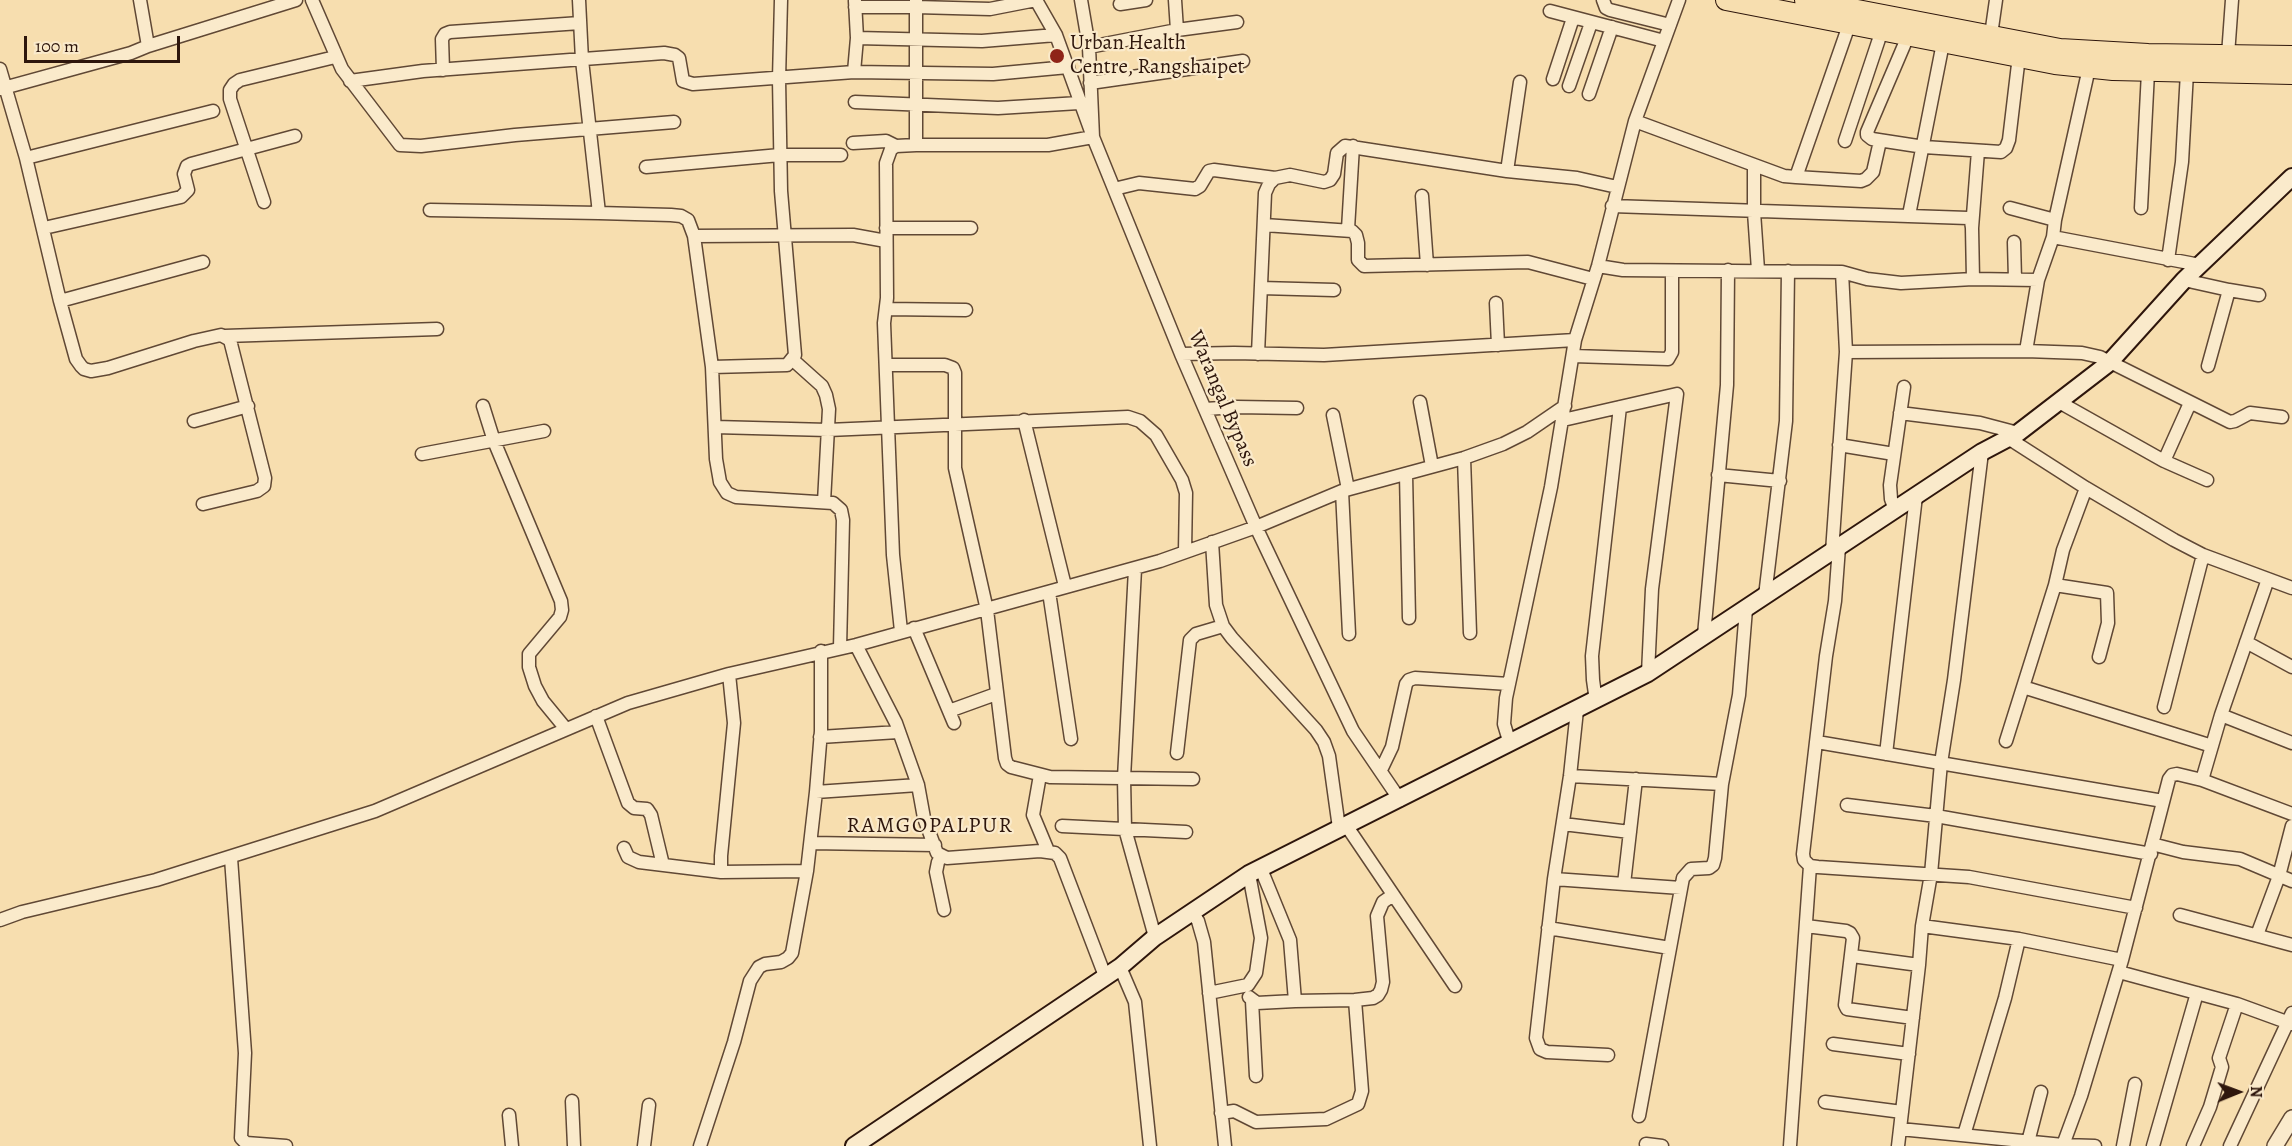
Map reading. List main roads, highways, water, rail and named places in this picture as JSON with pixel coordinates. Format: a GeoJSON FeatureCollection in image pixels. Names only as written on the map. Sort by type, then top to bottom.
{"type":"FeatureCollection","features":[{"type":"Feature","properties":{"kind":"highway"},"geometry":{"type":"LineString","coordinates":[[1726,0],[1849,25],[1874,11]]}},
{"type":"Feature","properties":{"kind":"highway"},"geometry":{"type":"LineString","coordinates":[[1805,0],[1874,11],[2060,49],[2096,52],[2292,56]]}},
{"type":"Feature","properties":{"kind":"highway"},"geometry":{"type":"LineString","coordinates":[[1874,11],[1908,36],[2089,68],[2148,72],[2292,74]]}},
{"type":"Feature","properties":{"kind":"main road"},"geometry":{"type":"LineString","coordinates":[[854,1146],[1120,967],[1155,937],[1255,872],[1648,673],[1982,452],[2013,436],[2109,363],[2184,280],[2292,177]]}},
{"type":"Feature","properties":{"kind":"place","name":"Urban Health Centre, Rangshaipet"},"geometry":{"type":"Point","coordinates":[1057,56]}},
{"type":"Feature","properties":{"kind":"district","name":"RAMGOPALPUR"},"geometry":{"type":"Point","coordinates":[930,827]}}]}
